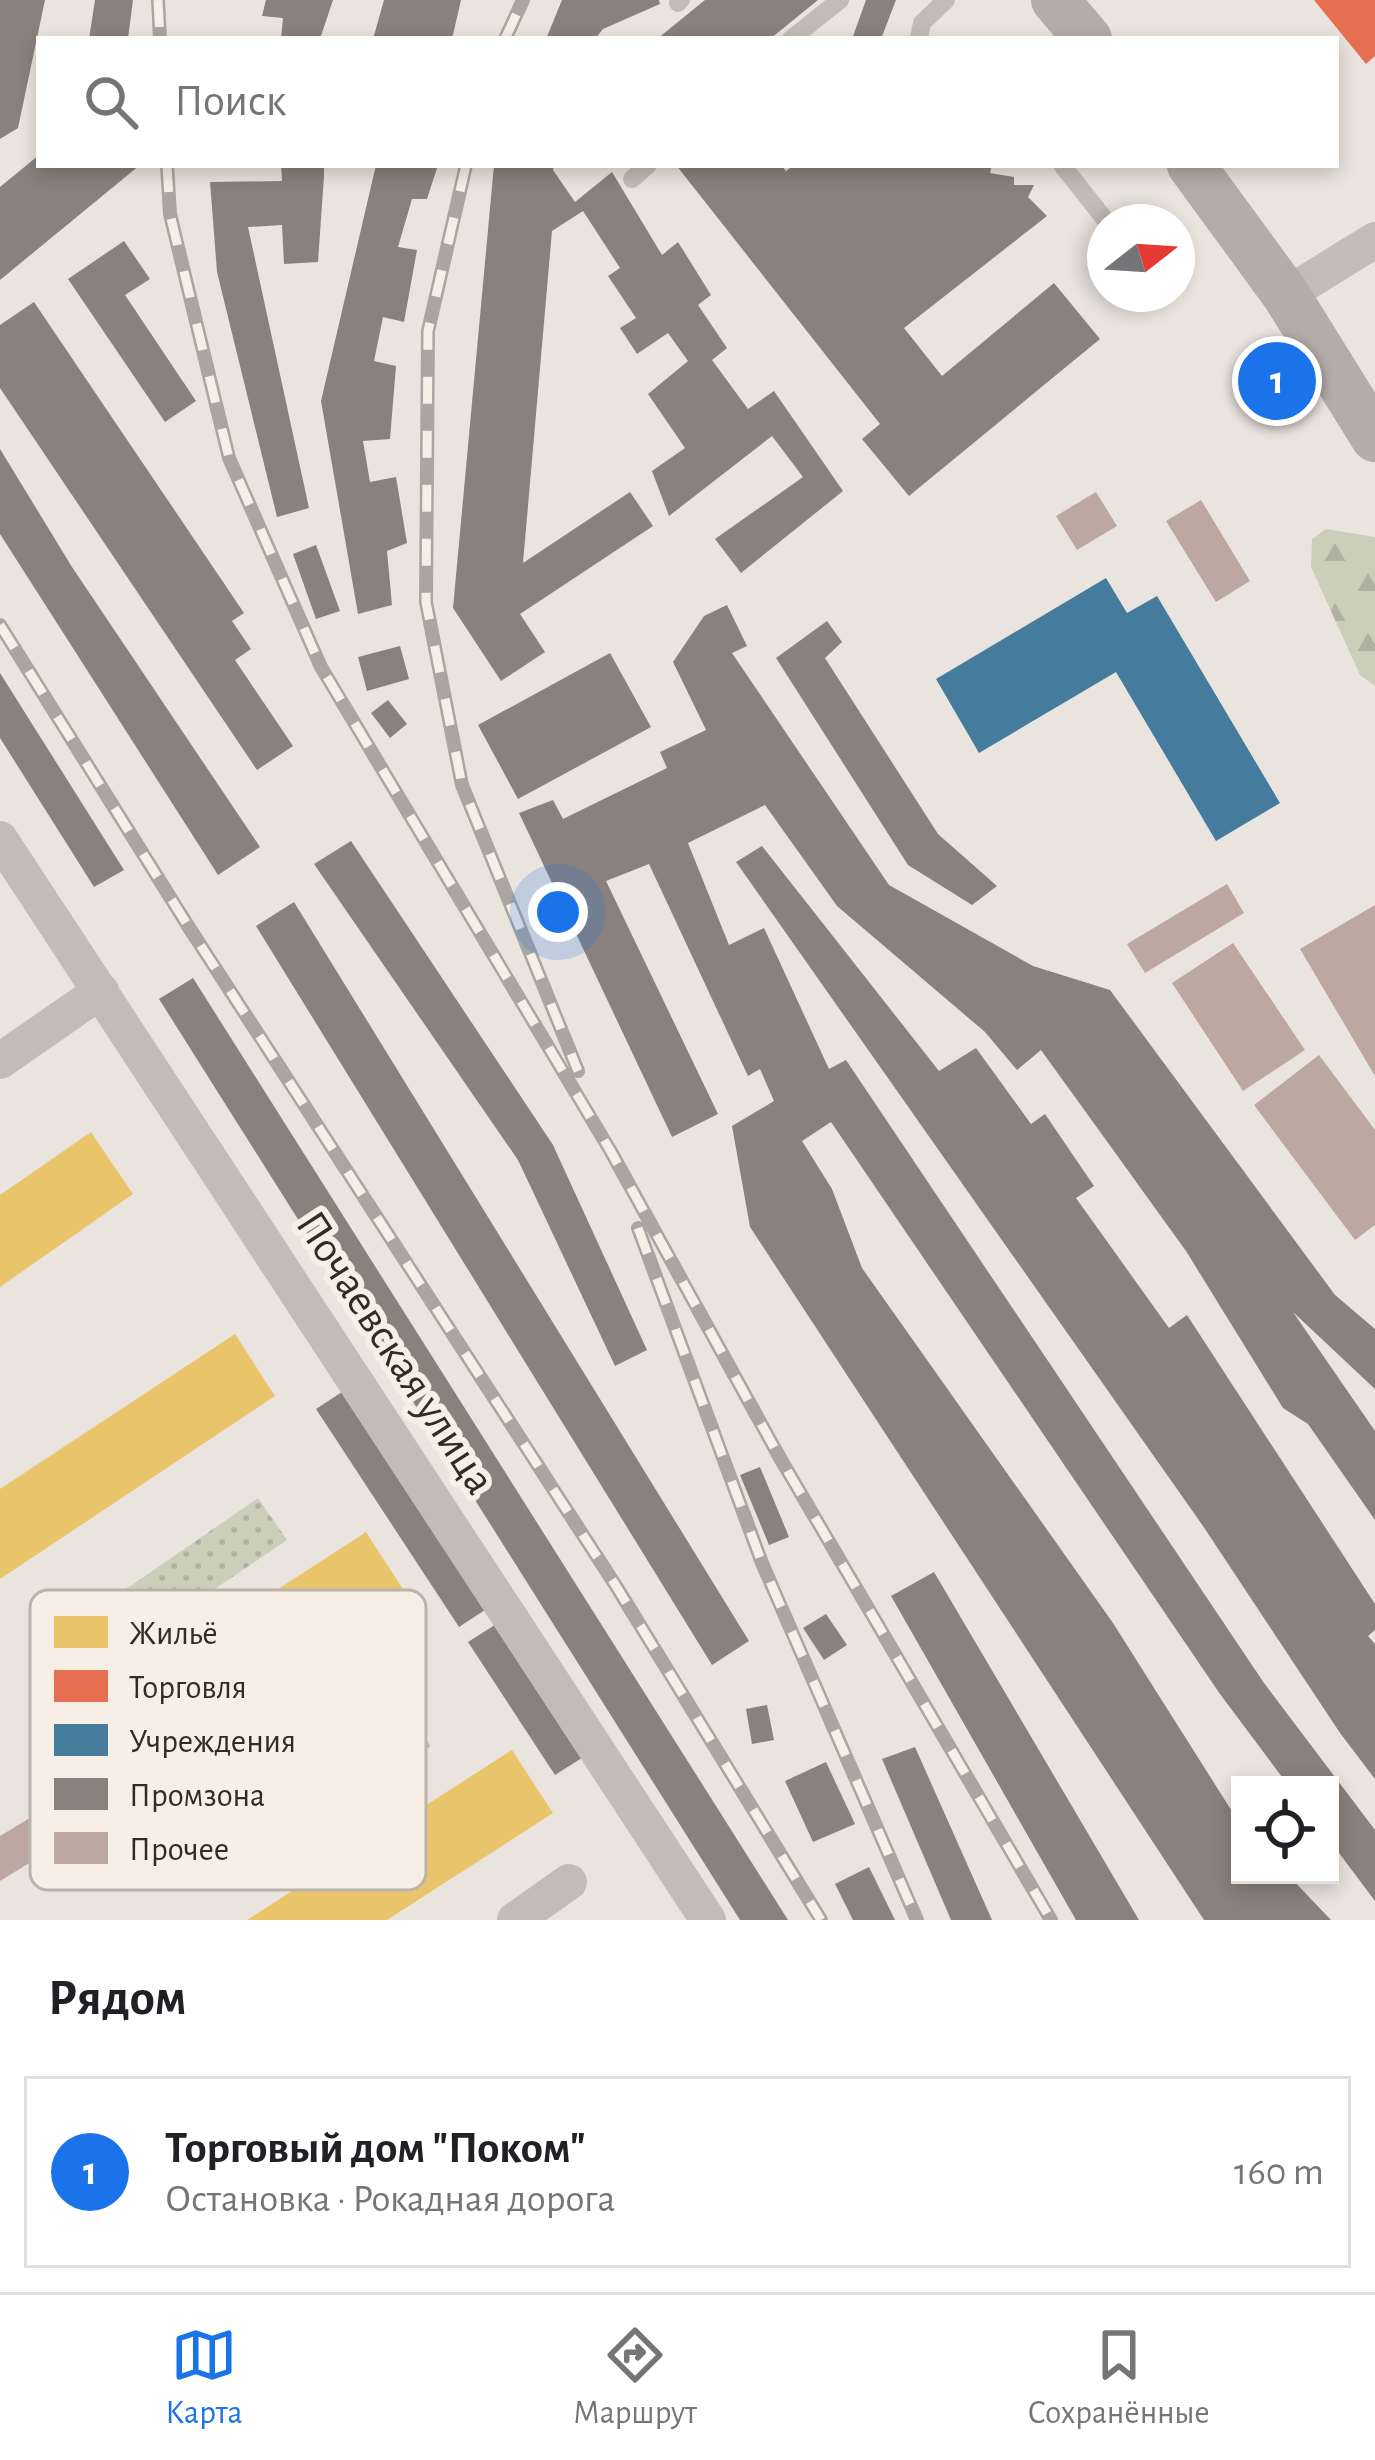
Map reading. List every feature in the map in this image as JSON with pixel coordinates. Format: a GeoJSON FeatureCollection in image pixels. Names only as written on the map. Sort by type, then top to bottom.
{"type":"FeatureCollection","features":[{"type":"Feature","properties":{"kind":"main road"},"geometry":{"type":"LineString","coordinates":[[1055,0],[1085,36]]}},
{"type":"Feature","properties":{"kind":"main road"},"geometry":{"type":"LineString","coordinates":[[1193,168],[1286,295],[1375,438]]}},
{"type":"Feature","properties":{"kind":"street"},"geometry":{"type":"LineString","coordinates":[[1286,295],[1375,240]]}},
{"type":"Feature","properties":{"kind":"street","name":"Почаевская улица"},"geometry":{"type":"LineString","coordinates":[[0,839],[708,1920]]}},
{"type":"Feature","properties":{"kind":"street"},"geometry":{"type":"LineString","coordinates":[[0,1060],[101,992]]}},
{"type":"Feature","properties":{"kind":"street"},"geometry":{"type":"LineString","coordinates":[[515,1920],[569,1882]]}},
{"type":"Feature","properties":{"kind":"lane"},"geometry":{"type":"LineString","coordinates":[[795,36],[840,0]]}},
{"type":"Feature","properties":{"kind":"lane"},"geometry":{"type":"LineString","coordinates":[[920,36],[922,23],[946,0]]}},
{"type":"Feature","properties":{"kind":"lane"},"geometry":{"type":"LineString","coordinates":[[632,179],[645,168]]}},
{"type":"Feature","properties":{"kind":"lane"},"geometry":{"type":"LineString","coordinates":[[1064,168],[1093,204]]}},
{"type":"Feature","properties":{"kind":"green space"},"geometry":{"type":"Polygon","coordinates":[[[1326,529],[1375,537],[1375,686],[1360,675],[1311,567],[1312,539],[1326,529]]]}},
{"type":"Feature","properties":{"kind":"green space"},"geometry":{"type":"Polygon","coordinates":[[[258,1498],[287,1540],[213,1590],[125,1590],[258,1498]]]}},
{"type":"Feature","properties":{"kind":"building: Жильё"},"geometry":{"type":"Polygon","coordinates":[[[91,1132],[133,1194],[0,1287],[0,1195],[91,1132]]]}},
{"type":"Feature","properties":{"kind":"building: Жильё"},"geometry":{"type":"Polygon","coordinates":[[[235,1334],[275,1396],[0,1579],[0,1489],[235,1334]]]}},
{"type":"Feature","properties":{"kind":"building: Жильё"},"geometry":{"type":"Polygon","coordinates":[[[366,1532],[404,1590],[277,1590],[366,1532]]]}},
{"type":"Feature","properties":{"kind":"building: Жильё"},"geometry":{"type":"Polygon","coordinates":[[[512,1750],[553,1813],[387,1920],[247,1920],[294,1890],[426,1890],[426,1805],[512,1750]]]}},
{"type":"Feature","properties":{"kind":"building: Торговля"},"geometry":{"type":"Polygon","coordinates":[[[1314,0],[1375,0],[1375,56],[1366,64],[1314,0]]]}},
{"type":"Feature","properties":{"kind":"building: Учреждения"},"geometry":{"type":"Polygon","coordinates":[[[1106,578],[1127,613],[1157,596],[1280,803],[1216,841],[1116,672],[979,753],[936,679],[1106,578]]]}},
{"type":"Feature","properties":{"kind":"building: Промзона"},"geometry":{"type":"Polygon","coordinates":[[[0,0],[45,0],[18,128],[0,139],[0,0]]]}},
{"type":"Feature","properties":{"kind":"building: Промзона"},"geometry":{"type":"Polygon","coordinates":[[[95,0],[133,0],[128,36],[89,36],[95,0]]]}},
{"type":"Feature","properties":{"kind":"building: Промзона"},"geometry":{"type":"Polygon","coordinates":[[[266,0],[333,0],[321,36],[281,36],[283,18],[262,16],[266,0]]]}},
{"type":"Feature","properties":{"kind":"building: Промзона"},"geometry":{"type":"Polygon","coordinates":[[[384,0],[461,0],[453,36],[374,36],[384,0]]]}},
{"type":"Feature","properties":{"kind":"building: Промзона"},"geometry":{"type":"Polygon","coordinates":[[[562,0],[659,0],[660,4],[603,29],[597,36],[547,36],[562,0]]]}},
{"type":"Feature","properties":{"kind":"building: Промзона"},"geometry":{"type":"Polygon","coordinates":[[[705,0],[818,0],[774,36],[661,36],[705,0]]]}},
{"type":"Feature","properties":{"kind":"building: Промзона"},"geometry":{"type":"Polygon","coordinates":[[[866,0],[896,0],[882,36],[853,36],[866,0]]]}},
{"type":"Feature","properties":{"kind":"building: Промзона"},"geometry":{"type":"Polygon","coordinates":[[[36,157],[36,168],[136,168],[0,280],[0,187],[36,157]]]}},
{"type":"Feature","properties":{"kind":"building: Промзона"},"geometry":{"type":"Polygon","coordinates":[[[281,168],[324,168],[318,262],[284,264],[282,225],[248,227],[309,508],[277,517],[217,272],[210,182],[282,181],[281,168]]]}},
{"type":"Feature","properties":{"kind":"building: Промзона"},"geometry":{"type":"Polygon","coordinates":[[[375,168],[437,168],[427,199],[412,199],[398,247],[417,250],[404,322],[383,317],[374,361],[396,366],[390,439],[363,441],[370,482],[396,477],[407,543],[387,551],[392,605],[358,614],[321,401],[375,168]]]}},
{"type":"Feature","properties":{"kind":"building: Промзона"},"geometry":{"type":"Polygon","coordinates":[[[494,168],[553,168],[575,202],[612,172],[662,255],[678,242],[711,295],[698,305],[727,348],[712,360],[748,409],[774,391],[843,491],[741,573],[715,539],[803,477],[772,436],[669,516],[652,471],[685,448],[648,394],[688,361],[668,333],[637,354],[620,328],[636,318],[608,276],[620,268],[583,211],[552,231],[523,563],[630,492],[653,526],[520,614],[545,652],[501,681],[453,608],[494,168]]]}},
{"type":"Feature","properties":{"kind":"building: Промзона"},"geometry":{"type":"Polygon","coordinates":[[[678,168],[991,168],[990,173],[1014,177],[1014,185],[1034,185],[1028,197],[1047,216],[904,328],[942,376],[1054,283],[1100,339],[909,496],[862,439],[880,424],[678,168]]]}},
{"type":"Feature","properties":{"kind":"building: Промзона"},"geometry":{"type":"Polygon","coordinates":[[[124,241],[150,279],[125,295],[196,401],[165,422],[68,279],[124,241]]]}},
{"type":"Feature","properties":{"kind":"building: Промзона"},"geometry":{"type":"Polygon","coordinates":[[[34,302],[244,613],[232,621],[251,649],[235,660],[293,746],[257,770],[0,388],[0,325],[34,302]]]}},
{"type":"Feature","properties":{"kind":"building: Промзона"},"geometry":{"type":"Polygon","coordinates":[[[0,449],[72,567],[260,847],[218,875],[0,534],[0,449]]]}},
{"type":"Feature","properties":{"kind":"building: Промзона"},"geometry":{"type":"Polygon","coordinates":[[[316,545],[340,611],[316,619],[293,554],[316,545]]]}},
{"type":"Feature","properties":{"kind":"building: Промзона"},"geometry":{"type":"Polygon","coordinates":[[[727,605],[747,646],[732,653],[889,885],[1033,966],[1110,990],[1335,1295],[1375,1329],[1375,1389],[1293,1312],[1375,1431],[1375,1520],[1308,1424],[1283,1408],[1186,1251],[1041,1050],[1017,1070],[985,1032],[837,906],[765,805],[688,843],[729,945],[764,928],[829,1069],[846,1060],[1264,1683],[1334,1776],[1281,1776],[1220,1694],[831,1122],[802,1141],[832,1189],[862,1268],[1113,1623],[1231,1810],[1231,1884],[1297,1884],[1331,1920],[1204,1920],[750,1227],[732,1126],[774,1101],[760,1069],[748,1076],[649,864],[606,881],[718,1114],[672,1137],[519,813],[553,800],[563,819],[667,768],[660,752],[706,730],[673,662],[704,616],[727,605]]]}},
{"type":"Feature","properties":{"kind":"building: Промзона"},"geometry":{"type":"Polygon","coordinates":[[[827,621],[842,642],[825,658],[938,834],[997,886],[972,905],[908,865],[776,658],[827,621]]]}},
{"type":"Feature","properties":{"kind":"building: Промзона"},"geometry":{"type":"Polygon","coordinates":[[[400,646],[409,679],[367,691],[358,657],[400,646]]]}},
{"type":"Feature","properties":{"kind":"building: Промзона"},"geometry":{"type":"Polygon","coordinates":[[[610,653],[651,727],[518,799],[478,725],[610,653]]]}},
{"type":"Feature","properties":{"kind":"building: Промзона"},"geometry":{"type":"Polygon","coordinates":[[[0,673],[124,870],[94,887],[0,738],[0,673]]]}},
{"type":"Feature","properties":{"kind":"building: Промзона"},"geometry":{"type":"Polygon","coordinates":[[[388,700],[407,724],[390,738],[371,713],[388,700]]]}},
{"type":"Feature","properties":{"kind":"building: Промзона"},"geometry":{"type":"Polygon","coordinates":[[[351,841],[553,1145],[647,1350],[615,1366],[518,1160],[314,864],[351,841]]]}},
{"type":"Feature","properties":{"kind":"building: Промзона"},"geometry":{"type":"Polygon","coordinates":[[[762,846],[939,1071],[976,1048],[1031,1124],[1045,1114],[1094,1186],[1076,1198],[1169,1328],[1187,1315],[1375,1604],[1375,1630],[1368,1636],[1375,1644],[1375,1779],[736,862],[762,846]]]}},
{"type":"Feature","properties":{"kind":"building: Промзона"},"geometry":{"type":"Polygon","coordinates":[[[294,902],[749,1641],[712,1665],[256,926],[294,902]]]}},
{"type":"Feature","properties":{"kind":"building: Промзона"},"geometry":{"type":"Polygon","coordinates":[[[193,978],[788,1920],[740,1920],[159,999],[193,978]]]}},
{"type":"Feature","properties":{"kind":"building: Промзона"},"geometry":{"type":"Polygon","coordinates":[[[345,1390],[488,1608],[459,1627],[316,1409],[345,1390]]]}},
{"type":"Feature","properties":{"kind":"building: Промзона"},"geometry":{"type":"Polygon","coordinates":[[[760,1467],[789,1537],[769,1545],[740,1475],[760,1467]]]}},
{"type":"Feature","properties":{"kind":"building: Промзона"},"geometry":{"type":"Polygon","coordinates":[[[934,1572],[1139,1920],[1076,1920],[891,1596],[934,1572]]]}},
{"type":"Feature","properties":{"kind":"building: Промзона"},"geometry":{"type":"Polygon","coordinates":[[[826,1614],[847,1645],[824,1660],[803,1628],[826,1614]]]}},
{"type":"Feature","properties":{"kind":"building: Промзона"},"geometry":{"type":"Polygon","coordinates":[[[498,1623],[585,1756],[555,1775],[468,1642],[498,1623]]]}},
{"type":"Feature","properties":{"kind":"building: Промзона"},"geometry":{"type":"Polygon","coordinates":[[[767,1705],[774,1740],[752,1744],[746,1709],[767,1705]]]}},
{"type":"Feature","properties":{"kind":"building: Промзона"},"geometry":{"type":"Polygon","coordinates":[[[915,1747],[992,1920],[951,1920],[882,1759],[915,1747]]]}},
{"type":"Feature","properties":{"kind":"building: Промзона"},"geometry":{"type":"Polygon","coordinates":[[[826,1762],[855,1824],[813,1842],[785,1781],[826,1762]]]}},
{"type":"Feature","properties":{"kind":"building: Промзона"},"geometry":{"type":"Polygon","coordinates":[[[1339,1782],[1375,1830],[1375,1901],[1339,1853],[1339,1782]]]}},
{"type":"Feature","properties":{"kind":"building: Промзона"},"geometry":{"type":"Polygon","coordinates":[[[869,1867],[895,1920],[853,1920],[835,1884],[869,1867]]]}},
{"type":"Feature","properties":{"kind":"building: Прочее"},"geometry":{"type":"Polygon","coordinates":[[[1096,492],[1117,526],[1077,550],[1056,516],[1096,492]]]}},
{"type":"Feature","properties":{"kind":"building: Прочее"},"geometry":{"type":"Polygon","coordinates":[[[1201,500],[1250,581],[1216,602],[1166,521],[1201,500]]]}},
{"type":"Feature","properties":{"kind":"building: Прочее"},"geometry":{"type":"Polygon","coordinates":[[[1227,884],[1244,913],[1145,973],[1127,944],[1227,884]]]}},
{"type":"Feature","properties":{"kind":"building: Прочее"},"geometry":{"type":"Polygon","coordinates":[[[1375,905],[1375,1076],[1300,949],[1375,905]]]}},
{"type":"Feature","properties":{"kind":"building: Прочее"},"geometry":{"type":"Polygon","coordinates":[[[1233,943],[1305,1050],[1243,1091],[1172,983],[1233,943]]]}},
{"type":"Feature","properties":{"kind":"building: Прочее"},"geometry":{"type":"Polygon","coordinates":[[[1319,1055],[1375,1130],[1375,1225],[1355,1240],[1254,1105],[1319,1055]]]}},
{"type":"Feature","properties":{"kind":"building: Прочее"},"geometry":{"type":"Polygon","coordinates":[[[30,1818],[30,1863],[0,1881],[0,1836],[30,1818]]]}},
{"type":"Feature","properties":{"kind":"railway"},"geometry":{"type":"LineString","coordinates":[[158,0],[160,36]]}},
{"type":"Feature","properties":{"kind":"railway"},"geometry":{"type":"LineString","coordinates":[[506,36],[523,0]]}},
{"type":"Feature","properties":{"kind":"railway"},"geometry":{"type":"LineString","coordinates":[[167,168],[170,214],[229,458],[321,667],[610,1150],[780,1458],[1051,1920]]}},
{"type":"Feature","properties":{"kind":"railway"},"geometry":{"type":"LineString","coordinates":[[465,168],[428,331],[426,602],[462,785],[578,1071]]}},
{"type":"Feature","properties":{"kind":"railway"},"geometry":{"type":"LineString","coordinates":[[0,625],[190,929],[616,1586],[821,1920]]}},
{"type":"Feature","properties":{"kind":"railway"},"geometry":{"type":"LineString","coordinates":[[638,1228],[762,1563],[917,1920]]}},
{"type":"Feature","properties":{"kind":"place","name":"Торговый дом \"Поком\""},"geometry":{"type":"Point","coordinates":[1277,381]}}]}
